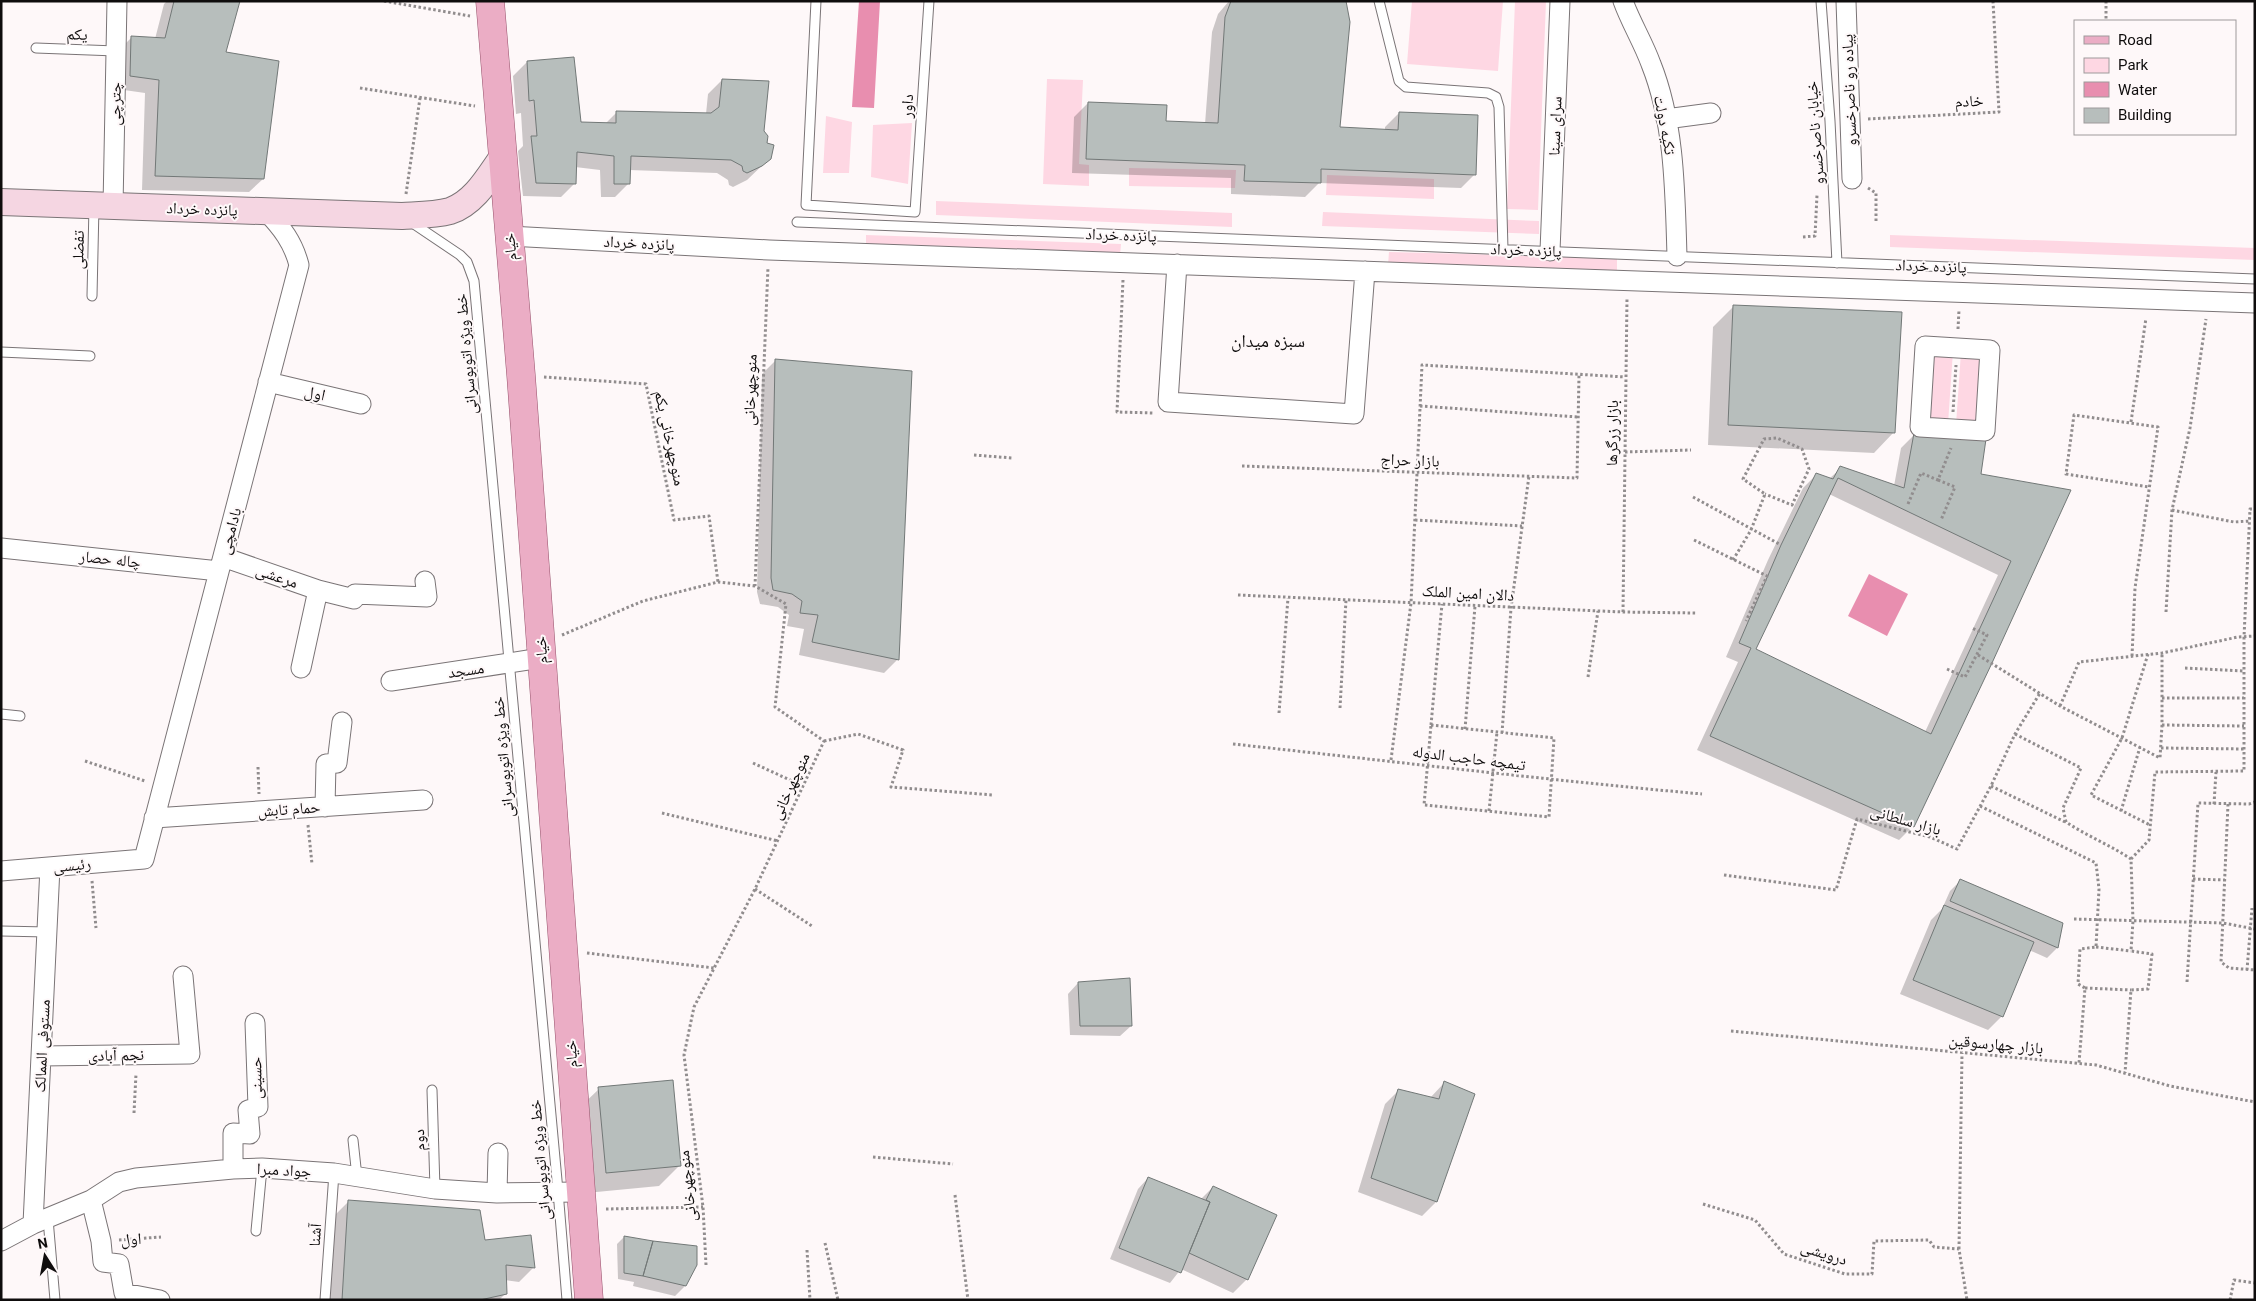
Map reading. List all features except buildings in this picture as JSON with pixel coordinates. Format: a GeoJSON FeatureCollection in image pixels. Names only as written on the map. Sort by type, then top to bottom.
{"type":"FeatureCollection","features":[{"type":"Feature","properties":{"kind":"main road","name":"خیام"},"geometry":{"type":"LineString","coordinates":[[490,10],[521,375],[564,951],[574,1198],[589,1300]]}},
{"type":"Feature","properties":{"kind":"main road","name":"پانزده خرداد"},"geometry":{"type":"LineString","coordinates":[[1,202],[402,216],[449,211],[462,206],[474,196],[502,158]]}},
{"type":"Feature","properties":{"kind":"street","name":"چترچی"},"geometry":{"type":"LineString","coordinates":[[103,206],[116,51],[117,1]]}},
{"type":"Feature","properties":{"kind":"street","name":"سرای سینا"},"geometry":{"type":"LineString","coordinates":[[1550,251],[1560,1]]}},
{"type":"Feature","properties":{"kind":"street","name":"تکیه دولت"},"geometry":{"type":"LineString","coordinates":[[1623,1],[1631,23],[1651,64],[1666,119],[1673,168],[1677,256]]}},
{"type":"Feature","properties":{"kind":"street","name":"پیاده رو ناصرخسرو"},"geometry":{"type":"LineString","coordinates":[[1846,1],[1852,179]]}},
{"type":"Feature","properties":{"kind":"street"},"geometry":{"type":"LineString","coordinates":[[1666,119],[1711,113]]}},
{"type":"Feature","properties":{"kind":"street","name":"بادامچی"},"geometry":{"type":"LineString","coordinates":[[144,859],[299,265],[295,250],[283,229],[266,211]]}},
{"type":"Feature","properties":{"kind":"street","name":"پانزده خرداد"},"geometry":{"type":"LineString","coordinates":[[509,236],[769,250],[2255,303]]}},
{"type":"Feature","properties":{"kind":"street"},"geometry":{"type":"LineString","coordinates":[[1178,264],[1168,402],[1354,414],[1365,271]]}},
{"type":"Feature","properties":{"kind":"street"},"geometry":{"type":"LineString","coordinates":[[1925,346],[1990,350],[1985,431],[1952,429],[1920,427],[1925,346]]}},
{"type":"Feature","properties":{"kind":"street","name":"اول"},"geometry":{"type":"LineString","coordinates":[[268,382],[361,404]]}},
{"type":"Feature","properties":{"kind":"street","name":"چاله حصار"},"geometry":{"type":"LineString","coordinates":[[1,548],[221,564]]}},
{"type":"Feature","properties":{"kind":"street","name":"مرعشی"},"geometry":{"type":"LineString","coordinates":[[221,564],[328,587],[354,599],[355,594],[426,589]]}},
{"type":"Feature","properties":{"kind":"street"},"geometry":{"type":"LineString","coordinates":[[301,668],[328,587]]}},
{"type":"Feature","properties":{"kind":"street","name":"مسجد"},"geometry":{"type":"LineString","coordinates":[[391,681],[510,663],[541,651]]}},
{"type":"Feature","properties":{"kind":"street"},"geometry":{"type":"LineString","coordinates":[[315,807],[326,764],[337,763],[342,722]]}},
{"type":"Feature","properties":{"kind":"street","name":"حمام تابش"},"geometry":{"type":"LineString","coordinates":[[154,818],[423,800]]}},
{"type":"Feature","properties":{"kind":"street","name":"رئیسی"},"geometry":{"type":"LineString","coordinates":[[1,871],[144,859]]}},
{"type":"Feature","properties":{"kind":"street","name":"مستوفی الممالک"},"geometry":{"type":"LineString","coordinates":[[41,1222],[41,1056],[50,867]]}},
{"type":"Feature","properties":{"kind":"street","name":"نجم آبادی"},"geometry":{"type":"LineString","coordinates":[[41,1056],[190,1054],[183,976]]}},
{"type":"Feature","properties":{"kind":"street","name":"حسینی"},"geometry":{"type":"LineString","coordinates":[[233,1169],[233,1133],[250,1134],[248,1110],[258,1106],[255,1023]]}},
{"type":"Feature","properties":{"kind":"street"},"geometry":{"type":"LineString","coordinates":[[497,1193],[498,1153]]}},
{"type":"Feature","properties":{"kind":"street","name":"جواد مبرا"},"geometry":{"type":"LineString","coordinates":[[1,1240],[91,1200],[119,1182],[136,1178],[233,1169],[262,1168],[334,1173],[436,1189],[574,1198]]}},
{"type":"Feature","properties":{"kind":"street"},"geometry":{"type":"LineString","coordinates":[[91,1200],[101,1241],[103,1262],[119,1264],[124,1293],[160,1300]]}},
{"type":"Feature","properties":{"kind":"lane"},"geometry":{"type":"LineString","coordinates":[[816,1],[806,205],[915,212],[925,227]]}},
{"type":"Feature","properties":{"kind":"lane","name":"داور"},"geometry":{"type":"LineString","coordinates":[[915,212],[930,1]]}},
{"type":"Feature","properties":{"kind":"lane"},"geometry":{"type":"LineString","coordinates":[[1379,1],[1399,81],[1406,87],[1488,93],[1496,97],[1499,107],[1503,249]]}},
{"type":"Feature","properties":{"kind":"lane","name":"خیابان ناصرخسرو"},"geometry":{"type":"LineString","coordinates":[[1821,1],[1830,121],[1837,263]]}},
{"type":"Feature","properties":{"kind":"lane","name":"یکم"},"geometry":{"type":"LineString","coordinates":[[36,48],[116,51]]}},
{"type":"Feature","properties":{"kind":"lane","name":"تفضلی"},"geometry":{"type":"LineString","coordinates":[[92,296],[103,206]]}},
{"type":"Feature","properties":{"kind":"lane","name":"خط ویژه اتوبوسرانی"},"geometry":{"type":"LineString","coordinates":[[402,216],[460,255],[468,262],[472,272],[510,663],[574,1198],[567,1300]]}},
{"type":"Feature","properties":{"kind":"lane","name":"پانزده خرداد"},"geometry":{"type":"LineString","coordinates":[[797,222],[2255,279]]}},
{"type":"Feature","properties":{"kind":"lane"},"geometry":{"type":"LineString","coordinates":[[1,352],[90,356]]}},
{"type":"Feature","properties":{"kind":"lane"},"geometry":{"type":"LineString","coordinates":[[1,714],[20,716]]}},
{"type":"Feature","properties":{"kind":"lane"},"geometry":{"type":"LineString","coordinates":[[1,932],[47,932]]}},
{"type":"Feature","properties":{"kind":"lane","name":"دوم"},"geometry":{"type":"LineString","coordinates":[[432,1090],[436,1189]]}},
{"type":"Feature","properties":{"kind":"lane"},"geometry":{"type":"LineString","coordinates":[[353,1140],[357,1178]]}},
{"type":"Feature","properties":{"kind":"lane"},"geometry":{"type":"LineString","coordinates":[[256,1231],[262,1168]]}},
{"type":"Feature","properties":{"kind":"lane","name":"آشنا"},"geometry":{"type":"LineString","coordinates":[[325,1300],[334,1173]]}},
{"type":"Feature","properties":{"kind":"lane"},"geometry":{"type":"LineString","coordinates":[[41,1222],[56,1300]]}},
{"type":"Feature","properties":{"kind":"path"},"geometry":{"type":"LineString","coordinates":[[384,1],[490,10]]}},
{"type":"Feature","properties":{"kind":"path","name":"خادم"},"geometry":{"type":"LineString","coordinates":[[1850,120],[1999,112],[1992,1]]}},
{"type":"Feature","properties":{"kind":"path"},"geometry":{"type":"LineString","coordinates":[[2106,1],[2106,20]]}},
{"type":"Feature","properties":{"kind":"path"},"geometry":{"type":"LineString","coordinates":[[360,88],[498,110]]}},
{"type":"Feature","properties":{"kind":"path"},"geometry":{"type":"LineString","coordinates":[[402,216],[420,98]]}},
{"type":"Feature","properties":{"kind":"path"},"geometry":{"type":"LineString","coordinates":[[1876,193],[1876,223]]}},
{"type":"Feature","properties":{"kind":"path"},"geometry":{"type":"LineString","coordinates":[[1803,237],[1814,236],[1817,195]]}},
{"type":"Feature","properties":{"kind":"path","name":"منوچهرخانی"},"geometry":{"type":"LineString","coordinates":[[706,1265],[703,1207],[684,1055],[694,1007],[755,889],[824,741],[775,707],[786,604],[755,586],[769,250]]}},
{"type":"Feature","properties":{"kind":"path"},"geometry":{"type":"LineString","coordinates":[[1117,412],[1123,262]]}},
{"type":"Feature","properties":{"kind":"path","name":"بازار زرگرها"},"geometry":{"type":"LineString","coordinates":[[1623,612],[1627,281]]}},
{"type":"Feature","properties":{"kind":"path"},"geometry":{"type":"LineString","coordinates":[[2131,422],[2148,299]]}},
{"type":"Feature","properties":{"kind":"path"},"geometry":{"type":"LineString","coordinates":[[2166,612],[2172,510],[2190,428],[2208,302]]}},
{"type":"Feature","properties":{"kind":"path"},"geometry":{"type":"LineString","coordinates":[[1952,429],[1957,348]]}},
{"type":"Feature","properties":{"kind":"path"},"geometry":{"type":"LineString","coordinates":[[1391,760],[1411,603],[1422,365],[1626,377]]}},
{"type":"Feature","properties":{"kind":"path","name":"منوچهرخانی یکم"},"geometry":{"type":"LineString","coordinates":[[521,375],[646,384],[674,520],[709,516],[718,582]]}},
{"type":"Feature","properties":{"kind":"path"},"geometry":{"type":"LineString","coordinates":[[1420,406],[1578,417],[1578,375]]}},
{"type":"Feature","properties":{"kind":"path"},"geometry":{"type":"LineString","coordinates":[[2132,656],[2135,588],[2158,426],[2074,415],[2066,474],[2149,487]]}},
{"type":"Feature","properties":{"kind":"path","name":"بازار حراج"},"geometry":{"type":"LineString","coordinates":[[1242,466],[1577,478],[1578,417]]}},
{"type":"Feature","properties":{"kind":"path"},"geometry":{"type":"LineString","coordinates":[[1778,438],[1802,449],[1809,469],[1792,505],[1765,494],[1743,479],[1764,439],[1778,438]]}},
{"type":"Feature","properties":{"kind":"path"},"geometry":{"type":"LineString","coordinates":[[1625,452],[1691,450]]}},
{"type":"Feature","properties":{"kind":"path"},"geometry":{"type":"LineString","coordinates":[[1938,480],[1951,451]]}},
{"type":"Feature","properties":{"kind":"path"},"geometry":{"type":"LineString","coordinates":[[974,454],[1012,458]]}},
{"type":"Feature","properties":{"kind":"path"},"geometry":{"type":"LineString","coordinates":[[1908,504],[1921,474],[1955,487],[1941,520]]}},
{"type":"Feature","properties":{"kind":"path"},"geometry":{"type":"LineString","coordinates":[[1502,733],[1511,608],[1529,476]]}},
{"type":"Feature","properties":{"kind":"path"},"geometry":{"type":"LineString","coordinates":[[1733,560],[1751,530],[1765,494]]}},
{"type":"Feature","properties":{"kind":"path"},"geometry":{"type":"LineString","coordinates":[[1693,497],[1781,545]]}},
{"type":"Feature","properties":{"kind":"path"},"geometry":{"type":"LineString","coordinates":[[2131,951],[2133,921],[2131,859],[2149,840],[2156,772],[2244,771],[2244,637],[2250,508],[2255,509]]}},
{"type":"Feature","properties":{"kind":"path"},"geometry":{"type":"LineString","coordinates":[[2172,510],[2234,522],[2249,521]]}},
{"type":"Feature","properties":{"kind":"path"},"geometry":{"type":"LineString","coordinates":[[1415,520],[1522,526]]}},
{"type":"Feature","properties":{"kind":"path"},"geometry":{"type":"LineString","coordinates":[[1694,540],[1767,576],[1746,621]]}},
{"type":"Feature","properties":{"kind":"path"},"geometry":{"type":"LineString","coordinates":[[541,651],[643,601],[718,582],[755,586]]}},
{"type":"Feature","properties":{"kind":"path","name":"دالان امین الملک"},"geometry":{"type":"LineString","coordinates":[[1238,596],[1511,608],[1696,613]]}},
{"type":"Feature","properties":{"kind":"path"},"geometry":{"type":"LineString","coordinates":[[1279,713],[1288,598]]}},
{"type":"Feature","properties":{"kind":"path"},"geometry":{"type":"LineString","coordinates":[[1340,708],[1346,600]]}},
{"type":"Feature","properties":{"kind":"path"},"geometry":{"type":"LineString","coordinates":[[1431,725],[1554,738],[1549,817],[1424,804],[1428,766],[1431,725],[1442,604]]}},
{"type":"Feature","properties":{"kind":"path"},"geometry":{"type":"LineString","coordinates":[[1465,728],[1475,606]]}},
{"type":"Feature","properties":{"kind":"path"},"geometry":{"type":"LineString","coordinates":[[1588,677],[1598,611]]}},
{"type":"Feature","properties":{"kind":"path"},"geometry":{"type":"LineString","coordinates":[[1947,669],[1965,677],[1987,635],[1972,628]]}},
{"type":"Feature","properties":{"kind":"path"},"geometry":{"type":"LineString","coordinates":[[2060,706],[2079,662],[2162,653],[2255,636]]}},
{"type":"Feature","properties":{"kind":"path"},"geometry":{"type":"LineString","coordinates":[[1978,655],[2060,706],[2160,758],[2162,653]]}},
{"type":"Feature","properties":{"kind":"path"},"geometry":{"type":"LineString","coordinates":[[2148,654],[2122,738],[2091,795],[2150,825]]}},
{"type":"Feature","properties":{"kind":"path"},"geometry":{"type":"LineString","coordinates":[[2185,668],[2244,671]]}},
{"type":"Feature","properties":{"kind":"path","name":"بازار سلطانی"},"geometry":{"type":"LineString","coordinates":[[1724,875],[1836,890],[1856,819],[1930,838],[1957,849],[1991,786],[2015,734],[2040,693]]}},
{"type":"Feature","properties":{"kind":"path"},"geometry":{"type":"LineString","coordinates":[[2162,698],[2244,698]]}},
{"type":"Feature","properties":{"kind":"path"},"geometry":{"type":"LineString","coordinates":[[2162,724],[2244,726]]}},
{"type":"Feature","properties":{"kind":"path"},"geometry":{"type":"LineString","coordinates":[[1488,811],[1496,732]]}},
{"type":"Feature","properties":{"kind":"path"},"geometry":{"type":"LineString","coordinates":[[824,741],[858,734],[903,750],[891,787],[993,795]]}},
{"type":"Feature","properties":{"kind":"path"},"geometry":{"type":"LineString","coordinates":[[2015,734],[2081,768],[2063,808],[2066,822]]}},
{"type":"Feature","properties":{"kind":"path","name":"تیمچه حاجب الدوله"},"geometry":{"type":"LineString","coordinates":[[1233,744],[1391,760],[1552,781],[1702,794]]}},
{"type":"Feature","properties":{"kind":"path"},"geometry":{"type":"LineString","coordinates":[[2121,810],[2140,747]]}},
{"type":"Feature","properties":{"kind":"path"},"geometry":{"type":"LineString","coordinates":[[2161,748],[2244,749]]}},
{"type":"Feature","properties":{"kind":"path"},"geometry":{"type":"LineString","coordinates":[[85,761],[162,787]]}},
{"type":"Feature","properties":{"kind":"path"},"geometry":{"type":"LineString","coordinates":[[753,763],[804,786]]}},
{"type":"Feature","properties":{"kind":"path"},"geometry":{"type":"LineString","coordinates":[[258,767],[260,811]]}},
{"type":"Feature","properties":{"kind":"path"},"geometry":{"type":"LineString","coordinates":[[2214,804],[2216,772]]}},
{"type":"Feature","properties":{"kind":"path"},"geometry":{"type":"LineString","coordinates":[[1991,786],[2066,822],[2085,835],[2111,846],[2131,859]]}},
{"type":"Feature","properties":{"kind":"path"},"geometry":{"type":"LineString","coordinates":[[2188,982],[2198,803],[2250,804],[2255,802]]}},
{"type":"Feature","properties":{"kind":"path"},"geometry":{"type":"LineString","coordinates":[[2228,804],[2221,962],[2229,968],[2255,970]]}},
{"type":"Feature","properties":{"kind":"path"},"geometry":{"type":"LineString","coordinates":[[1980,806],[2096,863],[2099,889],[2099,919],[2096,947]]}},
{"type":"Feature","properties":{"kind":"path"},"geometry":{"type":"LineString","coordinates":[[312,864],[315,807]]}},
{"type":"Feature","properties":{"kind":"path"},"geometry":{"type":"LineString","coordinates":[[662,813],[778,841]]}},
{"type":"Feature","properties":{"kind":"path"},"geometry":{"type":"LineString","coordinates":[[91,864],[96,928]]}},
{"type":"Feature","properties":{"kind":"path"},"geometry":{"type":"LineString","coordinates":[[2193,879],[2225,880]]}},
{"type":"Feature","properties":{"kind":"path"},"geometry":{"type":"LineString","coordinates":[[755,889],[812,926]]}},
{"type":"Feature","properties":{"kind":"path"},"geometry":{"type":"LineString","coordinates":[[2247,970],[2253,928],[2252,908]]}},
{"type":"Feature","properties":{"kind":"path"},"geometry":{"type":"LineString","coordinates":[[2074,918],[2223,923],[2253,928]]}},
{"type":"Feature","properties":{"kind":"path"},"geometry":{"type":"LineString","coordinates":[[2096,947],[2152,954],[2148,989],[2085,988],[2078,984],[2080,949],[2096,947]]}},
{"type":"Feature","properties":{"kind":"path"},"geometry":{"type":"LineString","coordinates":[[564,951],[714,968]]}},
{"type":"Feature","properties":{"kind":"path"},"geometry":{"type":"LineString","coordinates":[[2079,1063],[2085,988]]}},
{"type":"Feature","properties":{"kind":"path"},"geometry":{"type":"LineString","coordinates":[[2125,1073],[2131,990]]}},
{"type":"Feature","properties":{"kind":"path","name":"بازار چهارسوقین"},"geometry":{"type":"LineString","coordinates":[[1731,1031],[2096,1065],[2170,1086],[2255,1102]]}},
{"type":"Feature","properties":{"kind":"path"},"geometry":{"type":"LineString","coordinates":[[1962,1053],[1959,1249],[1966,1300]]}},
{"type":"Feature","properties":{"kind":"path"},"geometry":{"type":"LineString","coordinates":[[134,1113],[136,1054]]}},
{"type":"Feature","properties":{"kind":"path"},"geometry":{"type":"LineString","coordinates":[[874,1157],[953,1164]]}},
{"type":"Feature","properties":{"kind":"path"},"geometry":{"type":"LineString","coordinates":[[955,1195],[968,1300]]}},
{"type":"Feature","properties":{"kind":"path"},"geometry":{"type":"LineString","coordinates":[[574,1198],[703,1207]]}},
{"type":"Feature","properties":{"kind":"path","name":"درویشی"},"geometry":{"type":"LineString","coordinates":[[1704,1204],[1755,1220],[1784,1254],[1845,1274],[1872,1274],[1874,1241],[1930,1240],[1934,1247],[1959,1249]]}},
{"type":"Feature","properties":{"kind":"path","name":"اول"},"geometry":{"type":"LineString","coordinates":[[101,1241],[161,1237]]}},
{"type":"Feature","properties":{"kind":"path"},"geometry":{"type":"LineString","coordinates":[[825,1243],[838,1300]]}},
{"type":"Feature","properties":{"kind":"path"},"geometry":{"type":"LineString","coordinates":[[807,1250],[810,1300]]}},
{"type":"Feature","properties":{"kind":"path"},"geometry":{"type":"LineString","coordinates":[[2230,1300],[2234,1280],[2255,1283]]}},
{"type":"Feature","properties":{"kind":"green space"},"geometry":{"type":"Polygon","coordinates":[[[1412,1],[1503,1],[1498,71],[1407,64],[1412,1]]]}},
{"type":"Feature","properties":{"kind":"green space"},"geometry":{"type":"Polygon","coordinates":[[[1515,1],[1546,1],[1538,210],[1507,209],[1515,1]]]}},
{"type":"Feature","properties":{"kind":"green space"},"geometry":{"type":"Polygon","coordinates":[[[1047,79],[1083,80],[1079,164],[1089,165],[1089,186],[1043,184],[1047,79]]]}},
{"type":"Feature","properties":{"kind":"green space"},"geometry":{"type":"Polygon","coordinates":[[[826,116],[852,122],[849,173],[823,173],[826,116]]]}},
{"type":"Feature","properties":{"kind":"green space"},"geometry":{"type":"Polygon","coordinates":[[[912,123],[908,184],[871,177],[873,125],[912,123]]]}},
{"type":"Feature","properties":{"kind":"green space"},"geometry":{"type":"Polygon","coordinates":[[[1129,168],[1236,170],[1235,188],[1129,186],[1129,168]]]}},
{"type":"Feature","properties":{"kind":"green space"},"geometry":{"type":"Polygon","coordinates":[[[1327,175],[1434,179],[1434,199],[1326,195],[1327,175]]]}},
{"type":"Feature","properties":{"kind":"green space"},"geometry":{"type":"Polygon","coordinates":[[[936,201],[1232,213],[1232,227],[936,215],[936,201]]]}},
{"type":"Feature","properties":{"kind":"green space"},"geometry":{"type":"Polygon","coordinates":[[[1323,212],[1539,221],[1539,234],[1322,226],[1323,212]]]}},
{"type":"Feature","properties":{"kind":"green space"},"geometry":{"type":"Polygon","coordinates":[[[866,235],[1121,244],[1120,256],[866,246],[866,235]]]}},
{"type":"Feature","properties":{"kind":"green space"},"geometry":{"type":"Polygon","coordinates":[[[1890,235],[2255,248],[2255,260],[1890,247],[1890,235]]]}},
{"type":"Feature","properties":{"kind":"green space"},"geometry":{"type":"Polygon","coordinates":[[[1389,252],[1617,258],[1617,272],[1388,265],[1389,252]]]}},
{"type":"Feature","properties":{"kind":"green space"},"geometry":{"type":"Polygon","coordinates":[[[1928,349],[1953,351],[1948,424],[1923,422],[1928,349]]]}},
{"type":"Feature","properties":{"kind":"green space"},"geometry":{"type":"Polygon","coordinates":[[[1961,352],[1985,353],[1981,426],[1956,425],[1961,352]]]}},
{"type":"Feature","properties":{"kind":"water"},"geometry":{"type":"Polygon","coordinates":[[[859,1],[880,1],[874,108],[852,107],[859,1]]]}},
{"type":"Feature","properties":{"kind":"water"},"geometry":{"type":"Polygon","coordinates":[[[1869,574],[1908,594],[1887,636],[1848,616],[1869,574]]]}},
{"type":"Feature","properties":{"kind":"district","name":"سبزه میدان"},"geometry":{"type":"Point","coordinates":[1268,340]}}]}
